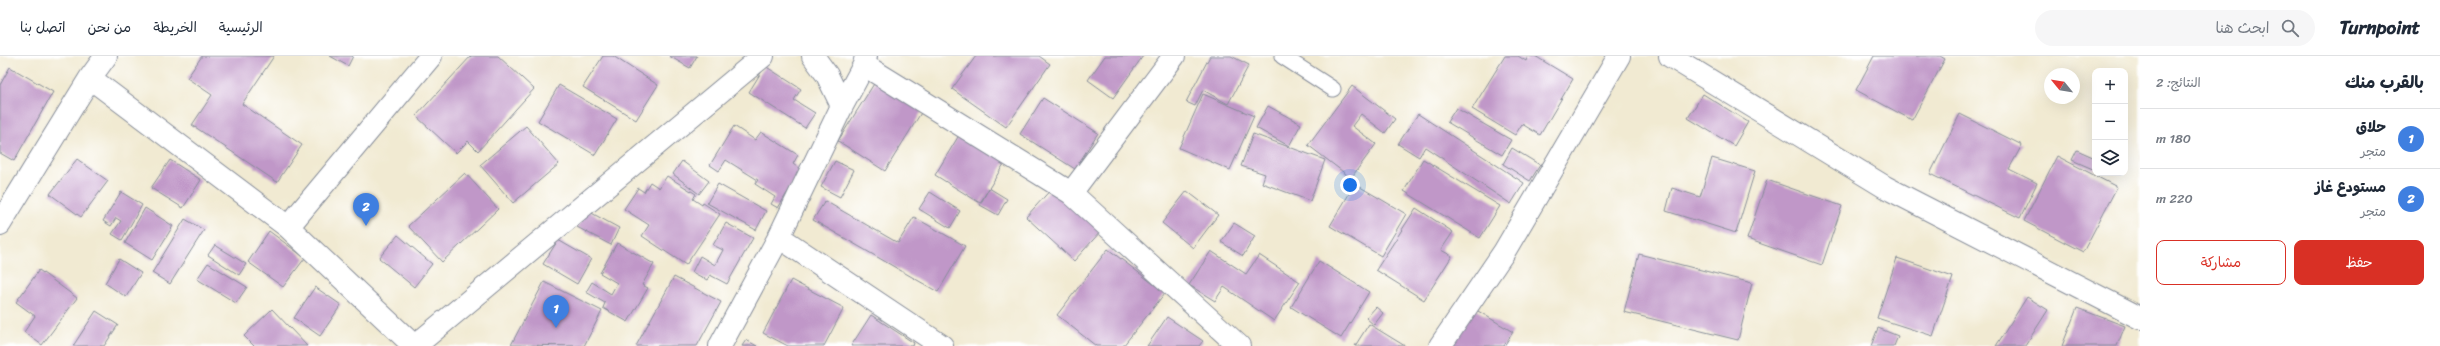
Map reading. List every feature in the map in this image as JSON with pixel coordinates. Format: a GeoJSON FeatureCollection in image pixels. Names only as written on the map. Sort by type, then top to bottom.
{"type":"FeatureCollection","features":[{"type":"Feature","properties":{"kind":"street"},"geometry":{"type":"LineString","coordinates":[[0,224],[90,78],[106,56]]}},
{"type":"Feature","properties":{"kind":"street"},"geometry":{"type":"LineString","coordinates":[[288,227],[431,56]]}},
{"type":"Feature","properties":{"kind":"street"},"geometry":{"type":"LineString","coordinates":[[90,78],[288,227],[415,346],[763,56]]}},
{"type":"Feature","properties":{"kind":"street"},"geometry":{"type":"LineString","coordinates":[[813,56],[827,76],[842,106]]}},
{"type":"Feature","properties":{"kind":"street"},"geometry":{"type":"LineString","coordinates":[[1071,193],[1174,56]]}},
{"type":"Feature","properties":{"kind":"street"},"geometry":{"type":"LineString","coordinates":[[1440,346],[1504,252],[1618,56]]}},
{"type":"Feature","properties":{"kind":"street"},"geometry":{"type":"LineString","coordinates":[[1670,56],[1886,187],[2140,318]]}},
{"type":"Feature","properties":{"kind":"street"},"geometry":{"type":"LineString","coordinates":[[720,346],[779,237],[865,60],[1071,193],[1239,346]]}},
{"type":"Feature","properties":{"kind":"street"},"geometry":{"type":"LineString","coordinates":[[779,237],[942,346]]}},
{"type":"Feature","properties":{"kind":"lane"},"geometry":{"type":"LineString","coordinates":[[1282,56],[1334,89]]}},
{"type":"Feature","properties":{"kind":"building"},"geometry":{"type":"Polygon","coordinates":[[[202,56],[274,56],[242,104],[302,145],[277,182],[192,125],[212,95],[187,78],[202,56]]]}},
{"type":"Feature","properties":{"kind":"building"},"geometry":{"type":"Polygon","coordinates":[[[330,56],[353,56],[348,66],[330,56]]]}},
{"type":"Feature","properties":{"kind":"building"},"geometry":{"type":"Polygon","coordinates":[[[471,56],[498,56],[534,89],[478,151],[468,141],[456,153],[416,116],[471,56]]]}},
{"type":"Feature","properties":{"kind":"building"},"geometry":{"type":"Polygon","coordinates":[[[603,56],[613,56],[658,85],[636,120],[583,87],[603,56]]]}},
{"type":"Feature","properties":{"kind":"building"},"geometry":{"type":"Polygon","coordinates":[[[669,56],[697,56],[690,68],[669,56]]]}},
{"type":"Feature","properties":{"kind":"building"},"geometry":{"type":"Polygon","coordinates":[[[976,56],[1039,56],[1050,64],[1006,127],[952,89],[976,56]]]}},
{"type":"Feature","properties":{"kind":"building"},"geometry":{"type":"Polygon","coordinates":[[[1105,56],[1143,56],[1113,98],[1088,80],[1105,56]]]}},
{"type":"Feature","properties":{"kind":"building"},"geometry":{"type":"Polygon","coordinates":[[[1210,56],[1231,56],[1249,65],[1228,104],[1203,90],[1195,106],[1186,102],[1210,56]]]}},
{"type":"Feature","properties":{"kind":"building"},"geometry":{"type":"Polygon","coordinates":[[[1505,56],[1518,56],[1526,61],[1528,56],[1535,56],[1573,79],[1540,135],[1522,124],[1515,135],[1472,109],[1505,56]]]}},
{"type":"Feature","properties":{"kind":"building"},"geometry":{"type":"Polygon","coordinates":[[[1874,56],[1940,56],[1945,59],[1912,120],[1856,90],[1874,56]]]}},
{"type":"Feature","properties":{"kind":"building"},"geometry":{"type":"Polygon","coordinates":[[[765,66],[801,89],[794,100],[815,113],[805,128],[749,92],[765,66]]]}},
{"type":"Feature","properties":{"kind":"building"},"geometry":{"type":"Polygon","coordinates":[[[10,67],[53,92],[14,161],[0,153],[0,85],[10,67]]]}},
{"type":"Feature","properties":{"kind":"building"},"geometry":{"type":"Polygon","coordinates":[[[877,79],[924,108],[885,171],[838,141],[877,79]]]}},
{"type":"Feature","properties":{"kind":"building"},"geometry":{"type":"Polygon","coordinates":[[[559,85],[617,119],[595,155],[538,121],[559,85]]]}},
{"type":"Feature","properties":{"kind":"building"},"geometry":{"type":"Polygon","coordinates":[[[1352,86],[1395,119],[1385,133],[1361,114],[1352,126],[1376,144],[1351,178],[1308,145],[1352,86]]]}},
{"type":"Feature","properties":{"kind":"building"},"geometry":{"type":"Polygon","coordinates":[[[1203,94],[1254,116],[1230,170],[1179,148],[1203,94]]]}},
{"type":"Feature","properties":{"kind":"building"},"geometry":{"type":"Polygon","coordinates":[[[1703,94],[1748,122],[1734,146],[1688,118],[1703,94]]]}},
{"type":"Feature","properties":{"kind":"building"},"geometry":{"type":"Polygon","coordinates":[[[1043,98],[1098,133],[1075,169],[1020,134],[1043,98]]]}},
{"type":"Feature","properties":{"kind":"building"},"geometry":{"type":"Polygon","coordinates":[[[1268,106],[1301,124],[1289,146],[1256,128],[1268,106]]]}},
{"type":"Feature","properties":{"kind":"building"},"geometry":{"type":"Polygon","coordinates":[[[1456,108],[1511,140],[1502,155],[1447,122],[1456,108]]]}},
{"type":"Feature","properties":{"kind":"building"},"geometry":{"type":"Polygon","coordinates":[[[1418,114],[1524,183],[1511,204],[1425,147],[1419,157],[1398,144],[1418,114]]]}},
{"type":"Feature","properties":{"kind":"building"},"geometry":{"type":"Polygon","coordinates":[[[1960,114],[2022,145],[2009,169],[2037,183],[2020,218],[1930,174],[1960,114]]]}},
{"type":"Feature","properties":{"kind":"building"},"geometry":{"type":"Polygon","coordinates":[[[526,126],[559,164],[513,203],[480,165],[526,126]]]}},
{"type":"Feature","properties":{"kind":"building"},"geometry":{"type":"Polygon","coordinates":[[[734,126],[755,140],[761,132],[798,155],[793,164],[801,170],[778,208],[771,204],[775,197],[755,184],[758,180],[726,160],[719,171],[710,165],[734,126]]]}},
{"type":"Feature","properties":{"kind":"building"},"geometry":{"type":"Polygon","coordinates":[[[961,132],[1007,159],[980,203],[935,175],[961,132]]]}},
{"type":"Feature","properties":{"kind":"building"},"geometry":{"type":"Polygon","coordinates":[[[1253,134],[1325,160],[1310,201],[1262,183],[1265,174],[1241,166],[1253,134]]]}},
{"type":"Feature","properties":{"kind":"building"},"geometry":{"type":"Polygon","coordinates":[[[1512,148],[1540,165],[1530,181],[1503,164],[1512,148]]]}},
{"type":"Feature","properties":{"kind":"building"},"geometry":{"type":"Polygon","coordinates":[[[2077,150],[2092,157],[2092,169],[2072,160],[2077,150]]]}},
{"type":"Feature","properties":{"kind":"building"},"geometry":{"type":"Polygon","coordinates":[[[2057,156],[2092,174],[2092,176],[2096,176],[2117,187],[2083,252],[2024,221],[2057,156]]]}},
{"type":"Feature","properties":{"kind":"building"},"geometry":{"type":"Polygon","coordinates":[[[1712,158],[1755,171],[1736,233],[1666,211],[1672,188],[1700,197],[1712,158]]]}},
{"type":"Feature","properties":{"kind":"building"},"geometry":{"type":"Polygon","coordinates":[[[77,159],[108,181],[81,217],[50,194],[77,159]]]}},
{"type":"Feature","properties":{"kind":"building"},"geometry":{"type":"Polygon","coordinates":[[[1423,159],[1500,206],[1480,238],[1404,191],[1423,159]]]}},
{"type":"Feature","properties":{"kind":"building"},"geometry":{"type":"Polygon","coordinates":[[[170,160],[201,180],[183,208],[151,188],[170,160]]]}},
{"type":"Feature","properties":{"kind":"building"},"geometry":{"type":"Polygon","coordinates":[[[682,161],[709,181],[699,194],[673,174],[682,161]]]}},
{"type":"Feature","properties":{"kind":"building"},"geometry":{"type":"Polygon","coordinates":[[[835,161],[854,170],[840,197],[821,187],[835,161]]]}},
{"type":"Feature","properties":{"kind":"building"},"geometry":{"type":"Polygon","coordinates":[[[465,173],[498,209],[442,262],[408,226],[465,173]]]}},
{"type":"Feature","properties":{"kind":"building"},"geometry":{"type":"Polygon","coordinates":[[[667,176],[696,194],[693,199],[702,205],[703,203],[720,214],[686,265],[642,236],[649,225],[624,209],[638,188],[644,192],[650,182],[659,188],[667,176]]]}},
{"type":"Feature","properties":{"kind":"building"},"geometry":{"type":"Polygon","coordinates":[[[1767,180],[1842,206],[1822,265],[1747,239],[1767,180]]]}},
{"type":"Feature","properties":{"kind":"building"},"geometry":{"type":"Polygon","coordinates":[[[718,184],[766,211],[756,230],[707,203],[718,184]]]}},
{"type":"Feature","properties":{"kind":"building"},"geometry":{"type":"Polygon","coordinates":[[[1355,184],[1406,214],[1381,256],[1330,226],[1355,184]]]}},
{"type":"Feature","properties":{"kind":"building"},"geometry":{"type":"Polygon","coordinates":[[[1054,186],[1102,230],[1074,261],[1026,217],[1054,186]]]}},
{"type":"Feature","properties":{"kind":"building"},"geometry":{"type":"Polygon","coordinates":[[[989,188],[1007,199],[998,215],[980,205],[989,188]]]}},
{"type":"Feature","properties":{"kind":"building"},"geometry":{"type":"Polygon","coordinates":[[[1187,191],[1218,215],[1193,248],[1162,223],[1187,191]]]}},
{"type":"Feature","properties":{"kind":"building"},"geometry":{"type":"Polygon","coordinates":[[[121,192],[142,205],[122,240],[112,234],[121,221],[116,218],[111,226],[103,221],[121,192]]]}},
{"type":"Feature","properties":{"kind":"building"},"geometry":{"type":"Polygon","coordinates":[[[930,192],[960,211],[950,228],[919,209],[930,192]]]}},
{"type":"Feature","properties":{"kind":"building"},"geometry":{"type":"Polygon","coordinates":[[[825,201],[898,243],[914,217],[965,246],[938,292],[813,220],[825,201]]]}},
{"type":"Feature","properties":{"kind":"building"},"geometry":{"type":"Polygon","coordinates":[[[145,208],[173,226],[152,260],[125,243],[145,208]]]}},
{"type":"Feature","properties":{"kind":"building"},"geometry":{"type":"Polygon","coordinates":[[[1416,208],[1453,232],[1441,250],[1452,256],[1424,300],[1376,270],[1416,208]]]}},
{"type":"Feature","properties":{"kind":"building"},"geometry":{"type":"Polygon","coordinates":[[[586,210],[619,228],[611,245],[577,227],[586,210]]]}},
{"type":"Feature","properties":{"kind":"building"},"geometry":{"type":"Polygon","coordinates":[[[185,219],[204,230],[170,284],[152,273],[185,219]]]}},
{"type":"Feature","properties":{"kind":"building"},"geometry":{"type":"Polygon","coordinates":[[[726,223],[753,238],[727,284],[710,275],[707,280],[692,272],[700,256],[715,265],[723,250],[713,245],[726,223]]]}},
{"type":"Feature","properties":{"kind":"building"},"geometry":{"type":"Polygon","coordinates":[[[1234,223],[1255,236],[1243,256],[1221,242],[1234,223]]]}},
{"type":"Feature","properties":{"kind":"building"},"geometry":{"type":"Polygon","coordinates":[[[269,231],[305,258],[283,287],[248,262],[269,231]]]}},
{"type":"Feature","properties":{"kind":"building"},"geometry":{"type":"Polygon","coordinates":[[[398,235],[432,264],[414,287],[379,258],[398,235]]]}},
{"type":"Feature","properties":{"kind":"building"},"geometry":{"type":"Polygon","coordinates":[[[558,240],[591,259],[577,284],[543,264],[558,240]]]}},
{"type":"Feature","properties":{"kind":"building"},"geometry":{"type":"Polygon","coordinates":[[[617,243],[654,264],[642,285],[648,288],[628,322],[603,308],[605,303],[586,292],[592,282],[611,294],[617,283],[600,273],[617,243]]]}},
{"type":"Feature","properties":{"kind":"building"},"geometry":{"type":"Polygon","coordinates":[[[215,245],[246,264],[239,275],[208,255],[215,245]]]}},
{"type":"Feature","properties":{"kind":"building"},"geometry":{"type":"Polygon","coordinates":[[[1108,249],[1165,293],[1123,346],[1096,346],[1057,315],[1108,249]]]}},
{"type":"Feature","properties":{"kind":"building"},"geometry":{"type":"Polygon","coordinates":[[[1211,251],[1246,274],[1259,255],[1300,282],[1274,321],[1224,287],[1215,301],[1189,285],[1211,251]]]}},
{"type":"Feature","properties":{"kind":"building"},"geometry":{"type":"Polygon","coordinates":[[[1639,254],[1752,283],[1738,340],[1624,312],[1639,254]]]}},
{"type":"Feature","properties":{"kind":"building"},"geometry":{"type":"Polygon","coordinates":[[[1897,258],[1953,277],[1933,336],[1877,318],[1897,258]]]}},
{"type":"Feature","properties":{"kind":"building"},"geometry":{"type":"Polygon","coordinates":[[[119,259],[141,273],[126,297],[105,283],[119,259]]]}},
{"type":"Feature","properties":{"kind":"building"},"geometry":{"type":"Polygon","coordinates":[[[1319,261],[1369,292],[1341,338],[1291,307],[1319,261]]]}},
{"type":"Feature","properties":{"kind":"building"},"geometry":{"type":"Polygon","coordinates":[[[208,263],[247,287],[236,303],[197,279],[208,263]]]}},
{"type":"Feature","properties":{"kind":"building"},"geometry":{"type":"Polygon","coordinates":[[[39,270],[77,298],[42,345],[24,332],[35,316],[16,302],[39,270]]]}},
{"type":"Feature","properties":{"kind":"building"},"geometry":{"type":"Polygon","coordinates":[[[674,277],[721,302],[697,346],[636,346],[674,277]]]}},
{"type":"Feature","properties":{"kind":"building"},"geometry":{"type":"Polygon","coordinates":[[[791,280],[844,308],[824,346],[788,346],[763,333],[791,280]]]}},
{"type":"Feature","properties":{"kind":"building"},"geometry":{"type":"Polygon","coordinates":[[[544,282],[602,311],[584,346],[511,345],[544,282]]]}},
{"type":"Feature","properties":{"kind":"building"},"geometry":{"type":"Polygon","coordinates":[[[315,287],[341,305],[320,336],[294,318],[315,287]]]}},
{"type":"Feature","properties":{"kind":"building"},"geometry":{"type":"Polygon","coordinates":[[[2027,297],[2048,310],[2025,346],[1996,346],[2027,297]]]}},
{"type":"Feature","properties":{"kind":"building"},"geometry":{"type":"Polygon","coordinates":[[[1376,307],[1383,313],[1374,325],[1366,318],[1376,307]]]}},
{"type":"Feature","properties":{"kind":"building"},"geometry":{"type":"Polygon","coordinates":[[[1473,308],[1513,332],[1504,346],[1450,346],[1473,308]]]}},
{"type":"Feature","properties":{"kind":"building"},"geometry":{"type":"Polygon","coordinates":[[[2077,308],[2125,326],[2117,346],[2062,346],[2077,308]]]}},
{"type":"Feature","properties":{"kind":"building"},"geometry":{"type":"Polygon","coordinates":[[[272,309],[307,346],[254,346],[244,336],[272,309]]]}},
{"type":"Feature","properties":{"kind":"building"},"geometry":{"type":"Polygon","coordinates":[[[96,311],[118,325],[104,346],[73,346],[96,311]]]}},
{"type":"Feature","properties":{"kind":"building"},"geometry":{"type":"Polygon","coordinates":[[[871,315],[914,343],[913,346],[851,346],[871,315]]]}},
{"type":"Feature","properties":{"kind":"building"},"geometry":{"type":"Polygon","coordinates":[[[1167,317],[1203,341],[1199,346],[1147,346],[1167,317]]]}},
{"type":"Feature","properties":{"kind":"building"},"geometry":{"type":"Polygon","coordinates":[[[1369,324],[1405,346],[1355,346],[1369,324]]]}},
{"type":"Feature","properties":{"kind":"building"},"geometry":{"type":"Polygon","coordinates":[[[1878,328],[1898,336],[1894,346],[1871,346],[1878,328]]]}},
{"type":"Feature","properties":{"kind":"building"},"geometry":{"type":"Polygon","coordinates":[[[746,340],[757,346],[742,346],[746,340]]]}},
{"type":"Feature","properties":{"kind":"place","name":"مستودع غاز"},"geometry":{"type":"Point","coordinates":[366,226]}},
{"type":"Feature","properties":{"kind":"place","name":"حلاق"},"geometry":{"type":"Point","coordinates":[556,328]}}]}
